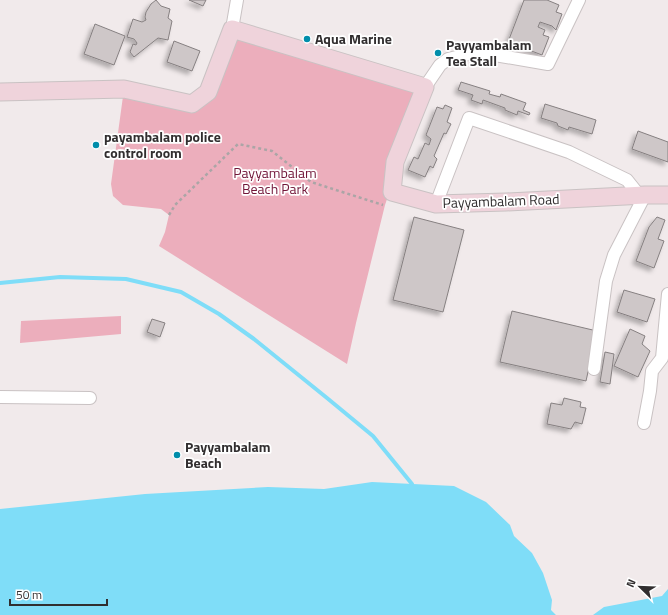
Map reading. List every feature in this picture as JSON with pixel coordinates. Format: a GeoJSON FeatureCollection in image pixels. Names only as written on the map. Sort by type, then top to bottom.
{"type":"FeatureCollection","features":[{"type":"Feature","properties":{"kind":"main road"},"geometry":{"type":"LineString","coordinates":[[0,92],[124,89],[192,104],[208,92],[232,29],[425,87],[395,162],[392,192]]}},
{"type":"Feature","properties":{"kind":"main road","name":"Payyambalam Road"},"geometry":{"type":"LineString","coordinates":[[392,192],[436,204],[668,195]]}},
{"type":"Feature","properties":{"kind":"street"},"geometry":{"type":"LineString","coordinates":[[232,29],[237,0]]}},
{"type":"Feature","properties":{"kind":"street"},"geometry":{"type":"LineString","coordinates":[[425,87],[440,65],[448,59],[477,52],[548,64],[579,0]]}},
{"type":"Feature","properties":{"kind":"street"},"geometry":{"type":"LineString","coordinates":[[436,204],[469,118],[569,152],[628,180],[642,195],[614,255],[606,281],[594,369]]}},
{"type":"Feature","properties":{"kind":"street"},"geometry":{"type":"LineString","coordinates":[[644,423],[652,371],[662,358],[668,294]]}},
{"type":"Feature","properties":{"kind":"street"},"geometry":{"type":"LineString","coordinates":[[0,397],[90,398]]}},
{"type":"Feature","properties":{"kind":"path"},"geometry":{"type":"LineString","coordinates":[[169,215],[175,205],[238,144],[272,151],[311,182],[369,201],[385,205],[392,192]]}},
{"type":"Feature","properties":{"kind":"green space","name":"Payyambalam Beach Park"},"geometry":{"type":"Polygon","coordinates":[[[232,29],[425,87],[385,205],[347,364],[159,246],[165,232],[169,215],[161,209],[123,205],[113,196],[111,184],[124,89],[192,104],[232,29]]]}},
{"type":"Feature","properties":{"kind":"green space"},"geometry":{"type":"Polygon","coordinates":[[[121,316],[121,334],[20,343],[21,321],[121,316]]]}},
{"type":"Feature","properties":{"kind":"water"},"geometry":{"type":"Polygon","coordinates":[[[372,482],[454,486],[486,502],[510,525],[514,536],[532,553],[543,573],[552,600],[551,610],[556,615],[0,615],[0,509],[145,494],[268,487],[324,489],[372,482]]]}},
{"type":"Feature","properties":{"kind":"water"},"geometry":{"type":"Polygon","coordinates":[[[668,589],[668,615],[593,615],[604,607],[662,596],[668,589]]]}},
{"type":"Feature","properties":{"kind":"building"},"geometry":{"type":"Polygon","coordinates":[[[156,0],[161,6],[170,9],[168,18],[172,21],[168,40],[158,38],[134,57],[130,52],[133,44],[136,45],[137,43],[134,39],[127,37],[133,19],[142,22],[146,20],[146,12],[151,4],[156,0]]]}},
{"type":"Feature","properties":{"kind":"building"},"geometry":{"type":"Polygon","coordinates":[[[189,0],[206,0],[203,6],[189,0]]]}},
{"type":"Feature","properties":{"kind":"building"},"geometry":{"type":"Polygon","coordinates":[[[524,0],[547,0],[559,5],[556,12],[562,14],[556,30],[552,26],[540,22],[538,27],[545,30],[543,35],[549,37],[542,55],[508,42],[524,0]]]}},
{"type":"Feature","properties":{"kind":"building"},"geometry":{"type":"Polygon","coordinates":[[[95,24],[125,36],[114,65],[84,54],[95,24]]]}},
{"type":"Feature","properties":{"kind":"building"},"geometry":{"type":"Polygon","coordinates":[[[174,41],[200,51],[192,71],[167,62],[174,41]]]}},
{"type":"Feature","properties":{"kind":"building"},"geometry":{"type":"Polygon","coordinates":[[[461,82],[490,91],[489,94],[500,97],[501,94],[526,103],[523,110],[530,113],[529,115],[518,111],[517,115],[505,110],[505,108],[483,100],[482,104],[471,100],[473,95],[458,90],[461,82]]]}},
{"type":"Feature","properties":{"kind":"building"},"geometry":{"type":"Polygon","coordinates":[[[545,104],[596,120],[592,134],[569,127],[568,130],[558,126],[557,123],[541,118],[545,104]]]}},
{"type":"Feature","properties":{"kind":"building"},"geometry":{"type":"Polygon","coordinates":[[[445,105],[452,108],[447,122],[451,124],[446,134],[444,133],[434,156],[437,159],[433,168],[430,166],[425,177],[408,170],[414,157],[418,159],[425,143],[429,145],[431,139],[426,135],[437,107],[443,109],[445,105]]]}},
{"type":"Feature","properties":{"kind":"building"},"geometry":{"type":"Polygon","coordinates":[[[638,131],[668,142],[668,162],[632,149],[638,131]]]}},
{"type":"Feature","properties":{"kind":"building"},"geometry":{"type":"Polygon","coordinates":[[[414,217],[464,230],[443,312],[393,300],[414,217]]]}},
{"type":"Feature","properties":{"kind":"building"},"geometry":{"type":"Polygon","coordinates":[[[657,217],[665,220],[658,239],[664,241],[654,268],[636,261],[649,227],[657,217]]]}},
{"type":"Feature","properties":{"kind":"building"},"geometry":{"type":"Polygon","coordinates":[[[624,290],[655,299],[647,322],[617,312],[624,290]]]}},
{"type":"Feature","properties":{"kind":"building"},"geometry":{"type":"Polygon","coordinates":[[[512,311],[597,331],[586,381],[500,362],[512,311]]]}},
{"type":"Feature","properties":{"kind":"building"},"geometry":{"type":"Polygon","coordinates":[[[152,319],[165,323],[160,337],[147,332],[152,319]]]}},
{"type":"Feature","properties":{"kind":"building"},"geometry":{"type":"Polygon","coordinates":[[[630,329],[645,336],[642,344],[650,351],[638,377],[614,366],[630,329]]]}},
{"type":"Feature","properties":{"kind":"building"},"geometry":{"type":"Polygon","coordinates":[[[605,352],[614,354],[610,384],[600,382],[605,352]]]}},
{"type":"Feature","properties":{"kind":"building"},"geometry":{"type":"Polygon","coordinates":[[[564,398],[581,402],[580,407],[586,408],[582,424],[575,422],[571,429],[547,424],[551,403],[562,405],[564,398]]]}},
{"type":"Feature","properties":{"kind":"waterway"},"geometry":{"type":"LineString","coordinates":[[0,283],[60,277],[126,279],[181,292],[219,314],[254,339],[373,436],[412,484]]}},
{"type":"Feature","properties":{"kind":"place","name":"Aqua Marine"},"geometry":{"type":"Point","coordinates":[307,39]}},
{"type":"Feature","properties":{"kind":"place","name":"Payyambalam Tea Stall"},"geometry":{"type":"Point","coordinates":[438,53]}},
{"type":"Feature","properties":{"kind":"place","name":"payambalam police control room"},"geometry":{"type":"Point","coordinates":[96,145]}},
{"type":"Feature","properties":{"kind":"place","name":"Payyambalam Beach"},"geometry":{"type":"Point","coordinates":[177,455]}}]}
